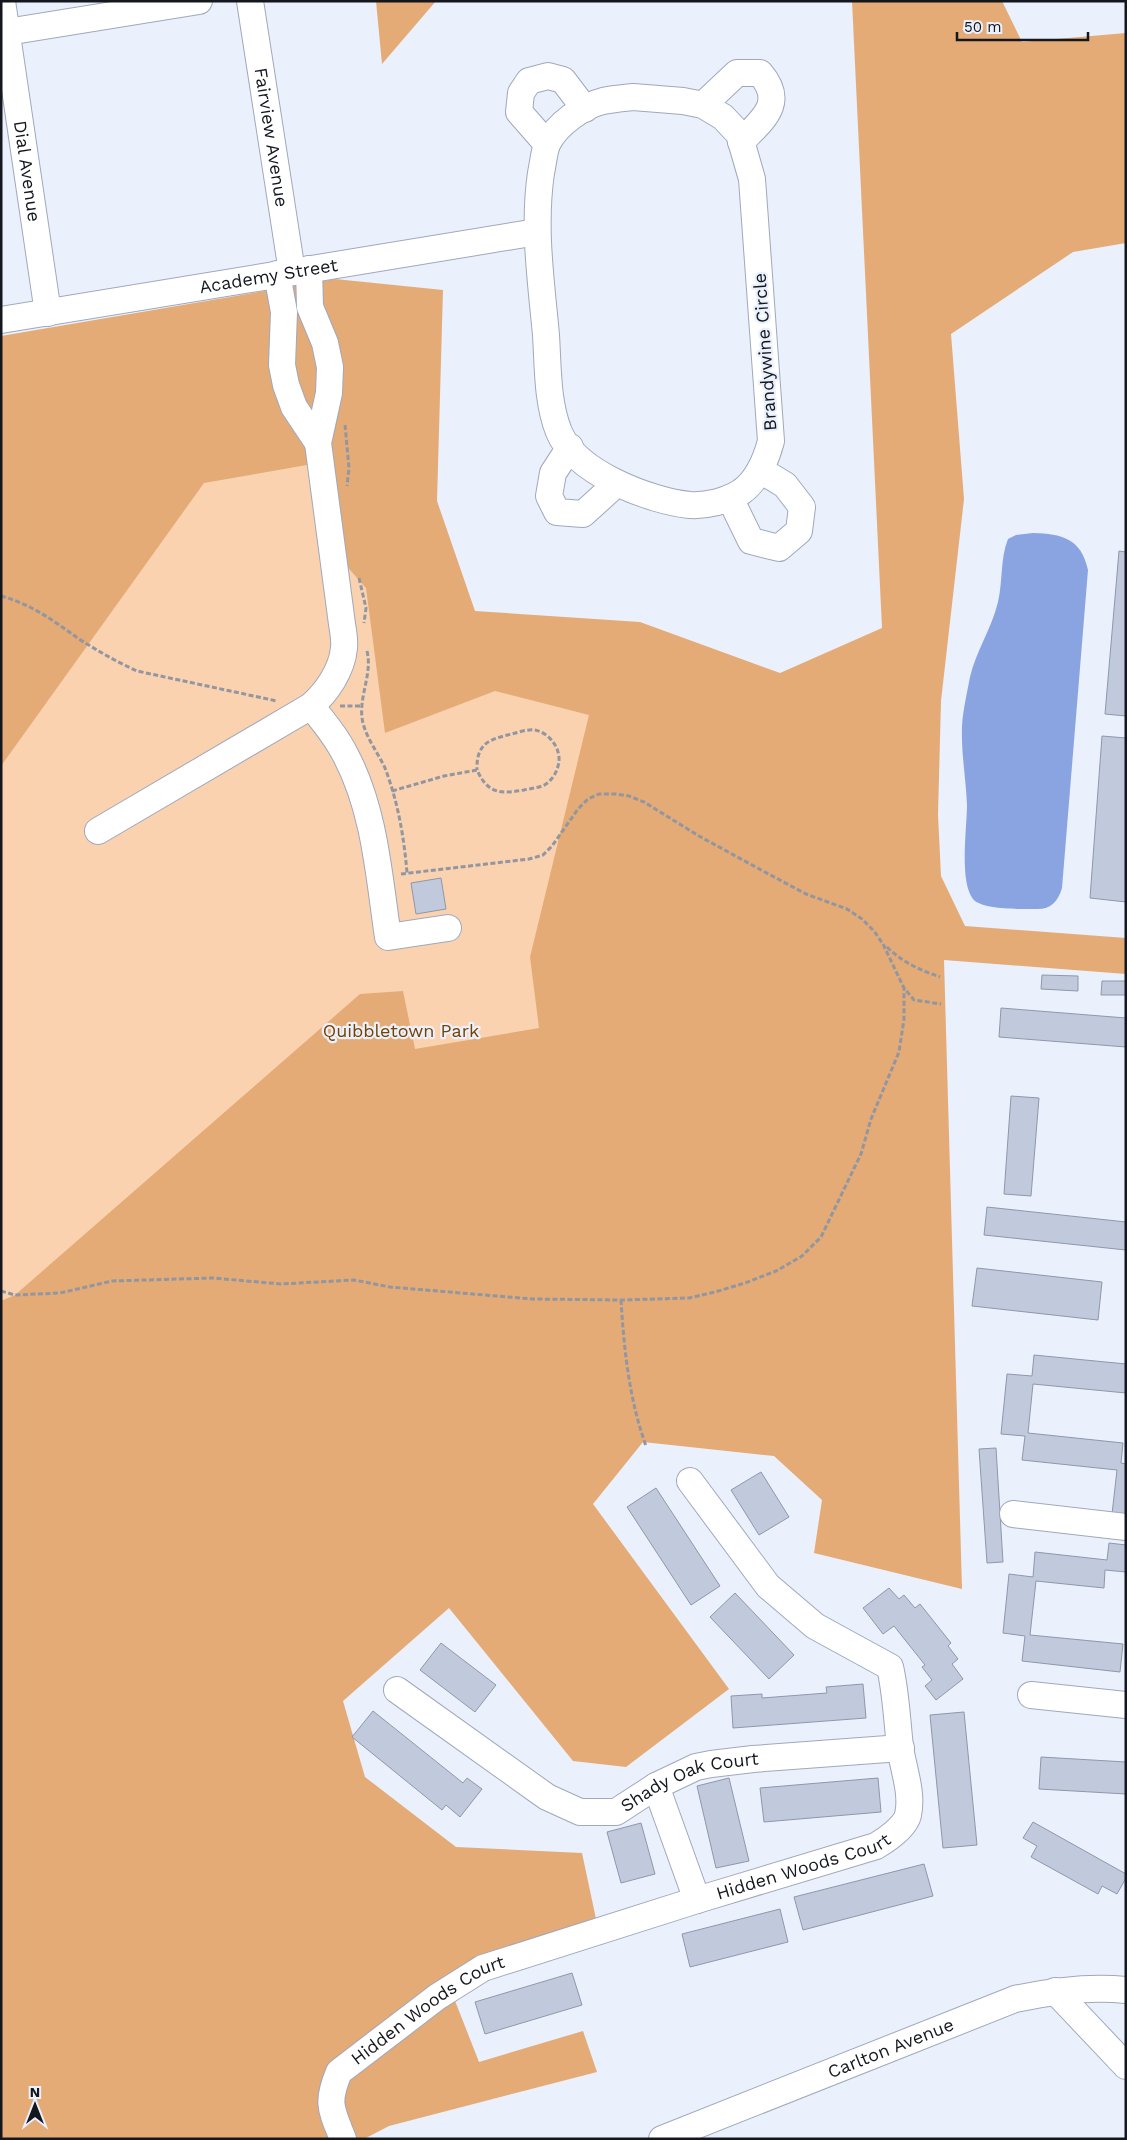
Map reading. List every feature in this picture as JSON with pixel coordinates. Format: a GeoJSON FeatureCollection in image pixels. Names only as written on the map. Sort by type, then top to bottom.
{"type":"FeatureCollection","features":[{"type":"Feature","properties":{"kind":"street","name":"Dial Avenue"},"geometry":{"type":"LineString","coordinates":[[2,1],[4,32],[48,313]]}},
{"type":"Feature","properties":{"kind":"street"},"geometry":{"type":"LineString","coordinates":[[4,32],[199,1]]}},
{"type":"Feature","properties":{"kind":"street","name":"Fairview Avenue"},"geometry":{"type":"LineString","coordinates":[[250,1],[292,272]]}},
{"type":"Feature","properties":{"kind":"street"},"geometry":{"type":"LineString","coordinates":[[703,105],[737,73],[760,73],[770,84],[772,98],[767,115],[741,142]]}},
{"type":"Feature","properties":{"kind":"street"},"geometry":{"type":"LineString","coordinates":[[547,144],[520,112],[521,93],[529,81],[548,76],[563,80],[585,109]]}},
{"type":"Feature","properties":{"kind":"street","name":"Brandywine Circle"},"geometry":{"type":"LineString","coordinates":[[633,97],[683,100],[703,105],[723,117],[738,134],[741,142],[752,179],[771,441],[767,459],[760,470],[742,491],[730,498],[712,503],[692,505],[668,501],[616,484],[583,462],[560,433],[552,404],[537,232],[538,195],[547,144],[567,120],[585,109],[602,101],[633,97]]}},
{"type":"Feature","properties":{"kind":"street","name":"Academy Street"},"geometry":{"type":"LineString","coordinates":[[1,320],[537,232]]}},
{"type":"Feature","properties":{"kind":"street"},"geometry":{"type":"LineString","coordinates":[[292,272],[284,312],[282,365],[286,385],[294,407],[318,443]]}},
{"type":"Feature","properties":{"kind":"street"},"geometry":{"type":"LineString","coordinates":[[98,831],[311,706],[330,685],[339,666],[344,648],[318,443],[329,393],[330,367],[325,343],[310,307],[292,272]]}},
{"type":"Feature","properties":{"kind":"street"},"geometry":{"type":"LineString","coordinates":[[570,448],[553,473],[550,488],[549,496],[558,512],[583,514],[616,484]]}},
{"type":"Feature","properties":{"kind":"street"},"geometry":{"type":"LineString","coordinates":[[730,498],[752,541],[779,548],[799,531],[802,507],[785,485],[760,470]]}},
{"type":"Feature","properties":{"kind":"street"},"geometry":{"type":"LineString","coordinates":[[311,706],[331,731],[358,781],[368,815],[388,937],[448,928]]}},
{"type":"Feature","properties":{"kind":"street","name":"Hidden Woods Court"},"geometry":{"type":"LineString","coordinates":[[343,2139],[330,2106],[332,2090],[339,2072],[437,1997],[483,1968],[876,1846],[894,1834],[908,1817],[909,1796],[901,1748],[895,1686],[890,1667],[815,1626],[768,1586],[690,1481]]}},
{"type":"Feature","properties":{"kind":"street"},"geometry":{"type":"LineString","coordinates":[[1013,1514],[1126,1527]]}},
{"type":"Feature","properties":{"kind":"street","name":"Shady Oak Court"},"geometry":{"type":"LineString","coordinates":[[397,1690],[546,1797],[580,1812],[616,1812],[656,1786],[696,1767],[711,1764],[901,1748]]}},
{"type":"Feature","properties":{"kind":"street"},"geometry":{"type":"LineString","coordinates":[[1032,1695],[1126,1705]]}},
{"type":"Feature","properties":{"kind":"street"},"geometry":{"type":"LineString","coordinates":[[656,1786],[697,1900]]}},
{"type":"Feature","properties":{"kind":"street","name":"Carlton Avenue"},"geometry":{"type":"LineString","coordinates":[[662,2139],[1015,1999],[1055,1991],[1101,1988],[1126,1990]]}},
{"type":"Feature","properties":{"kind":"street"},"geometry":{"type":"LineString","coordinates":[[1055,1991],[1126,2066]]}},
{"type":"Feature","properties":{"kind":"path"},"geometry":{"type":"LineString","coordinates":[[345,419],[349,468],[346,490]]}},
{"type":"Feature","properties":{"kind":"path"},"geometry":{"type":"LineString","coordinates":[[356,570],[364,594],[366,608],[363,626]]}},
{"type":"Feature","properties":{"kind":"path"},"geometry":{"type":"LineString","coordinates":[[1,596],[15,599],[39,611],[116,662],[137,671],[283,702]]}},
{"type":"Feature","properties":{"kind":"path"},"geometry":{"type":"LineString","coordinates":[[366,647],[369,668],[362,706],[363,723],[378,751],[392,791],[402,829],[407,873]]}},
{"type":"Feature","properties":{"kind":"path"},"geometry":{"type":"LineString","coordinates":[[337,705],[362,706]]}},
{"type":"Feature","properties":{"kind":"path"},"geometry":{"type":"LineString","coordinates":[[528,730],[534,730],[547,736],[557,748],[559,755],[557,771],[547,783],[539,787],[501,792],[484,783],[477,770],[479,753],[487,742],[494,738],[528,730]]}},
{"type":"Feature","properties":{"kind":"path"},"geometry":{"type":"LineString","coordinates":[[392,791],[444,776],[477,770]]}},
{"type":"Feature","properties":{"kind":"path"},"geometry":{"type":"LineString","coordinates":[[379,877],[529,859],[543,855],[588,799],[598,794],[629,796],[644,802],[698,836],[806,894],[848,909],[862,919],[883,944],[896,955],[917,969],[940,977]]}},
{"type":"Feature","properties":{"kind":"path"},"geometry":{"type":"LineString","coordinates":[[883,944],[904,988],[914,1000],[941,1004]]}},
{"type":"Feature","properties":{"kind":"path"},"geometry":{"type":"LineString","coordinates":[[1,1291],[15,1294],[60,1293],[112,1281],[213,1278],[281,1284],[354,1280],[390,1287],[532,1299],[621,1300],[689,1298],[715,1292],[776,1271],[802,1256],[821,1236],[861,1154],[871,1120],[899,1052],[904,1019],[904,988]]}},
{"type":"Feature","properties":{"kind":"path"},"geometry":{"type":"LineString","coordinates":[[621,1300],[630,1383],[638,1423],[646,1446]]}},
{"type":"Feature","properties":{"kind":"green space"},"geometry":{"type":"Polygon","coordinates":[[[376,1],[436,1],[382,64],[376,1]]]}},
{"type":"Feature","properties":{"kind":"green space"},"geometry":{"type":"Polygon","coordinates":[[[852,1],[1002,1],[1022,42],[1126,33],[1126,243],[1073,252],[951,334],[964,499],[941,701],[938,815],[941,876],[965,926],[1126,938],[1126,974],[944,960],[962,1589],[814,1553],[822,1500],[774,1456],[643,1442],[593,1504],[729,1689],[626,1767],[573,1761],[449,1608],[343,1701],[365,1777],[456,1847],[582,1853],[599,1933],[450,1988],[479,2062],[583,2031],[597,2072],[389,2126],[364,2139],[1,2139],[1,1301],[15,1295],[360,994],[403,991],[415,1049],[539,1028],[530,957],[589,715],[495,691],[385,733],[366,588],[343,562],[324,462],[204,483],[1,766],[1,336],[335,279],[443,290],[437,501],[475,611],[640,622],[780,673],[882,628],[852,1]]]}},
{"type":"Feature","properties":{"kind":"green space","name":"Quibbletown Park"},"geometry":{"type":"Polygon","coordinates":[[[413,306],[454,636],[897,690],[918,1423],[1,1435],[1,354],[413,306]]]}},
{"type":"Feature","properties":{"kind":"water"},"geometry":{"type":"Polygon","coordinates":[[[1033,533],[1061,537],[1075,544],[1085,559],[1088,570],[1062,888],[1056,901],[1045,908],[1002,908],[978,903],[973,899],[966,880],[967,805],[962,726],[970,677],[998,602],[1005,547],[1008,539],[1016,535],[1033,533]]]}},
{"type":"Feature","properties":{"kind":"building"},"geometry":{"type":"Polygon","coordinates":[[[1119,551],[1126,552],[1126,716],[1105,714],[1119,551]]]}},
{"type":"Feature","properties":{"kind":"building"},"geometry":{"type":"Polygon","coordinates":[[[1102,736],[1126,738],[1126,902],[1090,898],[1102,736]]]}},
{"type":"Feature","properties":{"kind":"building"},"geometry":{"type":"Polygon","coordinates":[[[441,878],[446,909],[416,914],[411,883],[441,878]]]}},
{"type":"Feature","properties":{"kind":"building"},"geometry":{"type":"Polygon","coordinates":[[[1042,975],[1078,976],[1078,991],[1041,989],[1042,975]]]}},
{"type":"Feature","properties":{"kind":"building"},"geometry":{"type":"Polygon","coordinates":[[[1102,981],[1126,981],[1126,995],[1101,995],[1102,981]]]}},
{"type":"Feature","properties":{"kind":"building"},"geometry":{"type":"Polygon","coordinates":[[[1001,1008],[1126,1018],[1126,1047],[999,1037],[1001,1008]]]}},
{"type":"Feature","properties":{"kind":"building"},"geometry":{"type":"Polygon","coordinates":[[[1011,1096],[1039,1098],[1031,1196],[1004,1194],[1011,1096]]]}},
{"type":"Feature","properties":{"kind":"building"},"geometry":{"type":"Polygon","coordinates":[[[987,1207],[1126,1222],[1126,1250],[984,1235],[987,1207]]]}},
{"type":"Feature","properties":{"kind":"building"},"geometry":{"type":"Polygon","coordinates":[[[977,1268],[1102,1282],[1098,1320],[972,1306],[977,1268]]]}},
{"type":"Feature","properties":{"kind":"building"},"geometry":{"type":"Polygon","coordinates":[[[1034,1355],[1126,1364],[1126,1393],[1033,1384],[1028,1433],[1123,1443],[1121,1463],[1126,1464],[1126,1515],[1112,1514],[1117,1470],[1022,1460],[1025,1436],[1001,1434],[1007,1374],[1032,1376],[1034,1355]]]}},
{"type":"Feature","properties":{"kind":"building"},"geometry":{"type":"Polygon","coordinates":[[[996,1448],[1003,1562],[987,1563],[979,1449],[996,1448]]]}},
{"type":"Feature","properties":{"kind":"building"},"geometry":{"type":"Polygon","coordinates":[[[761,1472],[789,1517],[759,1535],[731,1490],[761,1472]]]}},
{"type":"Feature","properties":{"kind":"building"},"geometry":{"type":"Polygon","coordinates":[[[656,1488],[720,1586],[691,1605],[627,1507],[656,1488]]]}},
{"type":"Feature","properties":{"kind":"building"},"geometry":{"type":"Polygon","coordinates":[[[1109,1543],[1126,1545],[1126,1572],[1105,1570],[1104,1588],[1036,1581],[1030,1635],[1123,1644],[1120,1672],[1022,1661],[1025,1636],[1003,1633],[1009,1574],[1033,1577],[1035,1552],[1107,1560],[1109,1543]]]}},
{"type":"Feature","properties":{"kind":"building"},"geometry":{"type":"Polygon","coordinates":[[[889,1588],[899,1599],[904,1595],[915,1608],[920,1604],[951,1643],[948,1646],[958,1659],[952,1664],[963,1679],[936,1700],[925,1686],[932,1680],[922,1667],[925,1665],[894,1626],[883,1634],[863,1608],[889,1588]]]}},
{"type":"Feature","properties":{"kind":"building"},"geometry":{"type":"Polygon","coordinates":[[[735,1593],[794,1655],[769,1679],[710,1617],[735,1593]]]}},
{"type":"Feature","properties":{"kind":"building"},"geometry":{"type":"Polygon","coordinates":[[[441,1643],[496,1685],[475,1712],[420,1670],[441,1643]]]}},
{"type":"Feature","properties":{"kind":"building"},"geometry":{"type":"Polygon","coordinates":[[[863,1684],[866,1718],[733,1728],[731,1696],[762,1694],[762,1698],[827,1693],[826,1687],[863,1684]]]}},
{"type":"Feature","properties":{"kind":"building"},"geometry":{"type":"Polygon","coordinates":[[[373,1711],[463,1783],[467,1778],[482,1789],[460,1817],[446,1805],[442,1810],[352,1737],[373,1711]]]}},
{"type":"Feature","properties":{"kind":"building"},"geometry":{"type":"Polygon","coordinates":[[[964,1712],[977,1845],[943,1848],[930,1715],[964,1712]]]}},
{"type":"Feature","properties":{"kind":"building"},"geometry":{"type":"Polygon","coordinates":[[[1041,1757],[1126,1762],[1126,1794],[1039,1789],[1041,1757]]]}},
{"type":"Feature","properties":{"kind":"building"},"geometry":{"type":"Polygon","coordinates":[[[729,1778],[749,1861],[716,1868],[697,1786],[729,1778]]]}},
{"type":"Feature","properties":{"kind":"building"},"geometry":{"type":"Polygon","coordinates":[[[878,1778],[881,1812],[764,1822],[760,1788],[878,1778]]]}},
{"type":"Feature","properties":{"kind":"building"},"geometry":{"type":"Polygon","coordinates":[[[1033,1822],[1126,1874],[1126,1878],[1117,1894],[1102,1886],[1098,1894],[1031,1857],[1037,1846],[1023,1838],[1033,1822]]]}},
{"type":"Feature","properties":{"kind":"building"},"geometry":{"type":"Polygon","coordinates":[[[641,1823],[655,1874],[621,1883],[607,1832],[641,1823]]]}},
{"type":"Feature","properties":{"kind":"building"},"geometry":{"type":"Polygon","coordinates":[[[924,1864],[933,1896],[803,1930],[794,1897],[924,1864]]]}},
{"type":"Feature","properties":{"kind":"building"},"geometry":{"type":"Polygon","coordinates":[[[780,1909],[788,1942],[690,1967],[682,1934],[780,1909]]]}},
{"type":"Feature","properties":{"kind":"building"},"geometry":{"type":"Polygon","coordinates":[[[572,1973],[582,2005],[485,2034],[475,2002],[572,1973]]]}}]}
